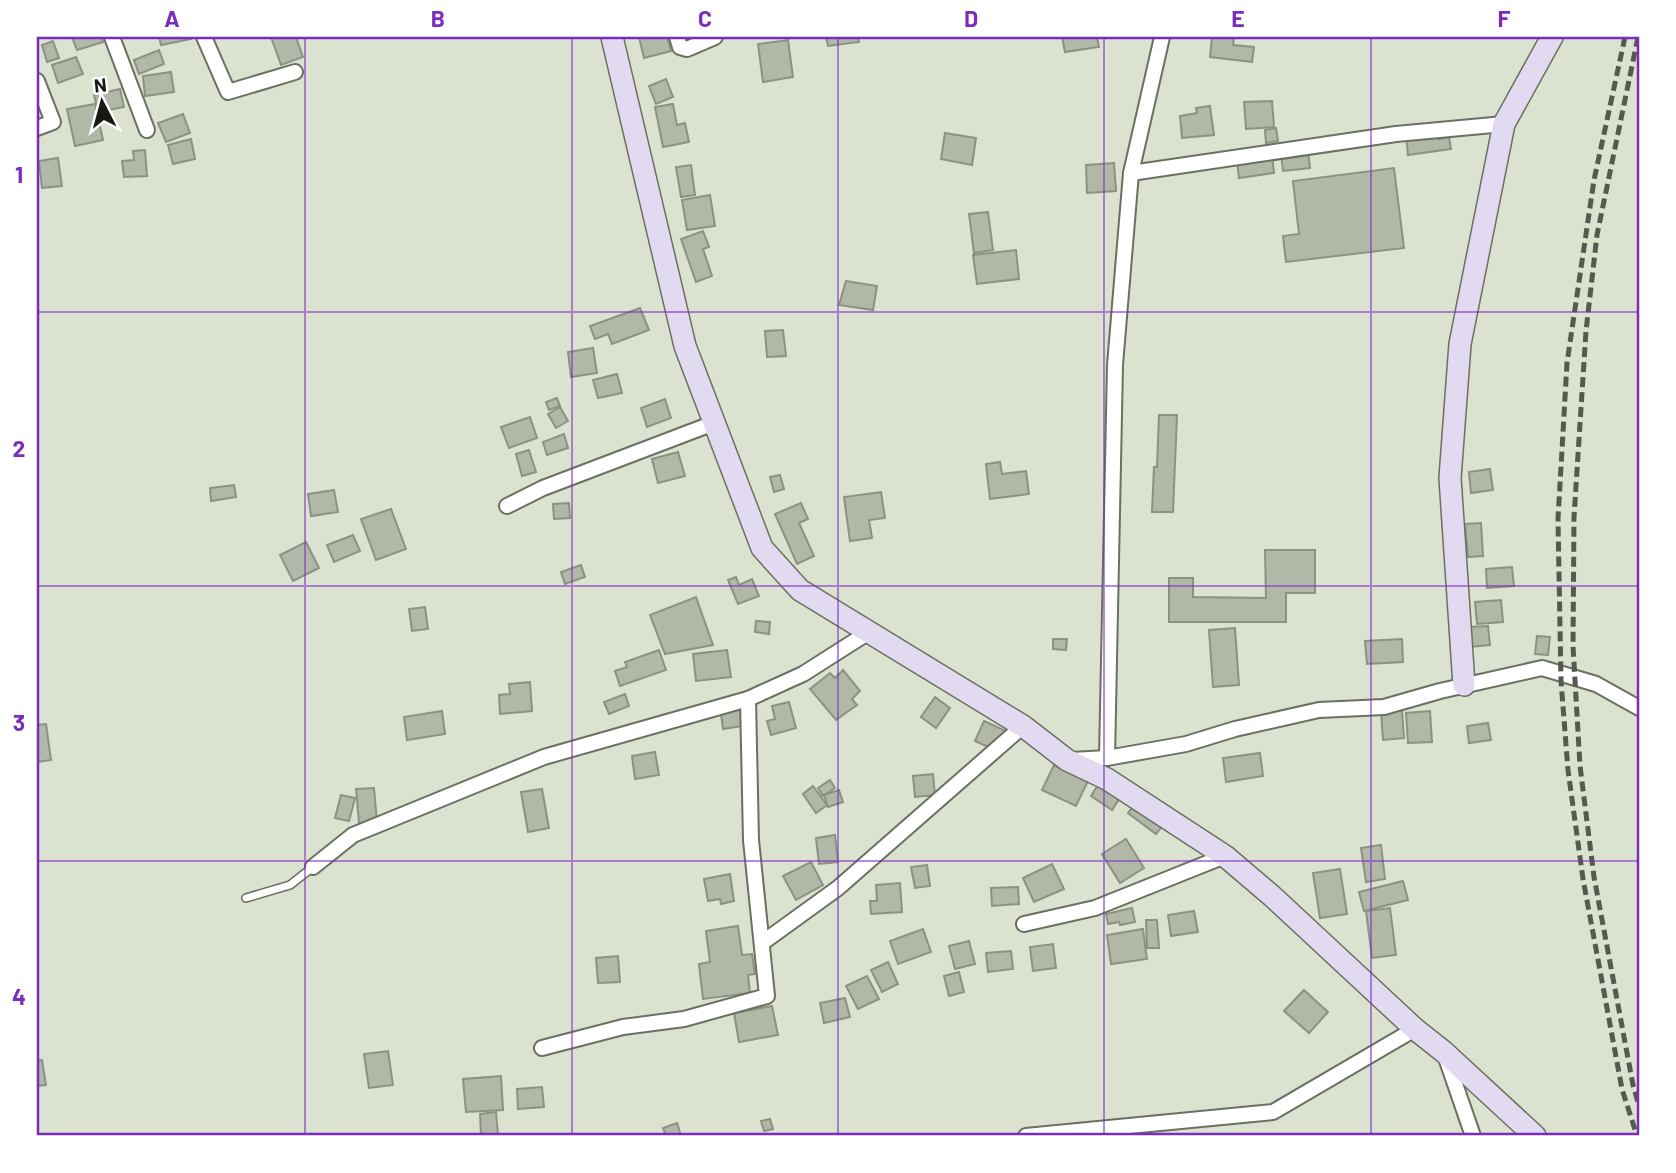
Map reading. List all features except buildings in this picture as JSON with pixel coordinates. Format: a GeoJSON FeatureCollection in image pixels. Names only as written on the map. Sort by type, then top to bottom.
{"type":"FeatureCollection","features":[{"type":"Feature","properties":{"kind":"street"},"geometry":{"type":"LineString","coordinates":[[112,37],[148,130]]}},
{"type":"Feature","properties":{"kind":"street"},"geometry":{"type":"LineString","coordinates":[[204,37],[228,92],[295,72]]}},
{"type":"Feature","properties":{"kind":"street"},"geometry":{"type":"LineString","coordinates":[[612,37],[685,346],[762,548],[800,590],[1023,726],[1067,760],[1107,779],[1225,856],[1535,1136]]}},
{"type":"Feature","properties":{"kind":"street"},"geometry":{"type":"LineString","coordinates":[[677,37],[680,47],[687,49],[715,37]]}},
{"type":"Feature","properties":{"kind":"street"},"geometry":{"type":"LineString","coordinates":[[1107,758],[1115,365],[1131,173],[1162,37]]}},
{"type":"Feature","properties":{"kind":"street"},"geometry":{"type":"LineString","coordinates":[[1464,685],[1450,478],[1460,344],[1504,124],[1552,37]]}},
{"type":"Feature","properties":{"kind":"street"},"geometry":{"type":"LineString","coordinates":[[37,81],[53,122],[37,128]]}},
{"type":"Feature","properties":{"kind":"street"},"geometry":{"type":"LineString","coordinates":[[1131,173],[1396,134],[1504,124]]}},
{"type":"Feature","properties":{"kind":"street"},"geometry":{"type":"LineString","coordinates":[[507,506],[543,488],[715,423]]}},
{"type":"Feature","properties":{"kind":"street"},"geometry":{"type":"LineString","coordinates":[[313,867],[353,835],[544,757],[748,699],[803,674],[869,632]]}},
{"type":"Feature","properties":{"kind":"street"},"geometry":{"type":"LineString","coordinates":[[1067,760],[1107,758],[1186,744],[1235,729],[1319,710],[1384,707],[1464,685],[1542,668],[1596,684],[1639,708]]}},
{"type":"Feature","properties":{"kind":"street"},"geometry":{"type":"LineString","coordinates":[[542,1048],[623,1027],[684,1019],[766,996],[751,840],[748,699]]}},
{"type":"Feature","properties":{"kind":"street"},"geometry":{"type":"LineString","coordinates":[[762,943],[838,888],[1023,726]]}},
{"type":"Feature","properties":{"kind":"street"},"geometry":{"type":"LineString","coordinates":[[1024,924],[1095,908],[1225,856]]}},
{"type":"Feature","properties":{"kind":"street"},"geometry":{"type":"LineString","coordinates":[[1026,1136],[1273,1112],[1415,1029]]}},
{"type":"Feature","properties":{"kind":"street"},"geometry":{"type":"LineString","coordinates":[[1444,1052],[1473,1136]]}},
{"type":"Feature","properties":{"kind":"lane"},"geometry":{"type":"LineString","coordinates":[[246,898],[290,885],[313,867]]}},
{"type":"Feature","properties":{"kind":"railway"},"geometry":{"type":"LineString","coordinates":[[1625,37],[1594,180],[1567,363],[1558,519],[1561,681],[1568,770],[1583,879],[1622,1089],[1637,1136]]}},
{"type":"Feature","properties":{"kind":"railway"},"geometry":{"type":"LineString","coordinates":[[1638,37],[1597,235],[1586,331],[1574,517],[1573,646],[1580,766],[1594,877],[1639,1106]]}}]}
